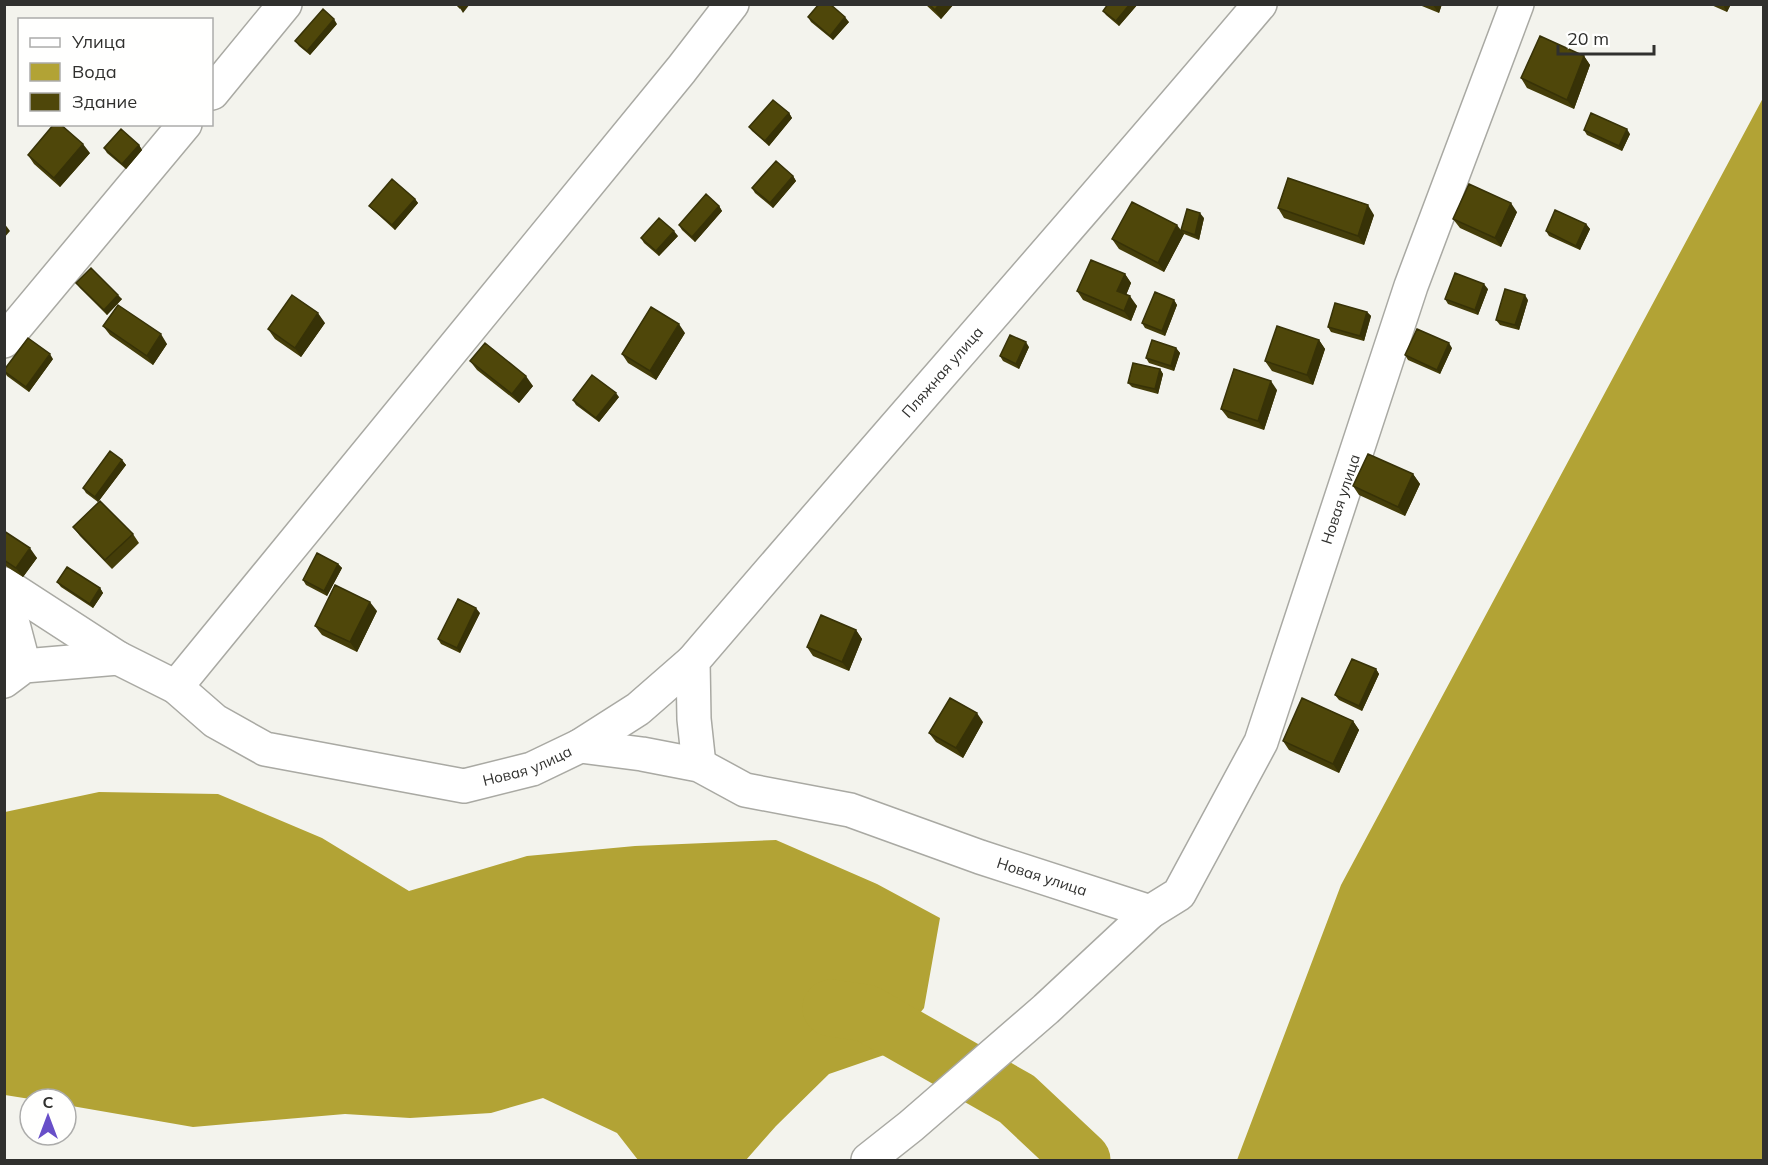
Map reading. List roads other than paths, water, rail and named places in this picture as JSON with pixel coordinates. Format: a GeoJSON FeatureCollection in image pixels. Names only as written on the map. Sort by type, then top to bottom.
{"type":"FeatureCollection","features":[{"type":"Feature","properties":{"kind":"street"},"geometry":{"type":"LineString","coordinates":[[213,92],[285,4]]}},
{"type":"Feature","properties":{"kind":"street"},"geometry":{"type":"LineString","coordinates":[[176,687],[681,70],[732,4]]}},
{"type":"Feature","properties":{"kind":"street","name":"Пляжная улица"},"geometry":{"type":"LineString","coordinates":[[580,746],[638,709],[693,661],[1260,4]]}},
{"type":"Feature","properties":{"kind":"street","name":"Новая улица"},"geometry":{"type":"LineString","coordinates":[[4,584],[118,658],[176,687],[214,721],[265,748],[464,786],[532,769],[580,746],[642,754],[699,765],[745,790],[850,810],[980,857],[1150,912],[1179,894],[1261,742],[1412,286],[1517,4]]}},
{"type":"Feature","properties":{"kind":"street"},"geometry":{"type":"LineString","coordinates":[[4,340],[183,126]]}},
{"type":"Feature","properties":{"kind":"street"},"geometry":{"type":"LineString","coordinates":[[4,590],[14,674],[118,658]]}},
{"type":"Feature","properties":{"kind":"street"},"geometry":{"type":"LineString","coordinates":[[693,661],[694,719],[699,765]]}},
{"type":"Feature","properties":{"kind":"street"},"geometry":{"type":"LineString","coordinates":[[868,1161],[1046,1009],[1150,912]]}},
{"type":"Feature","properties":{"kind":"water"},"geometry":{"type":"Polygon","coordinates":[[[1763,98],[1763,1160],[1237,1160],[1341,885],[1763,98]]]}},
{"type":"Feature","properties":{"kind":"water"},"geometry":{"type":"Polygon","coordinates":[[[99,792],[218,794],[322,838],[409,891],[527,856],[635,846],[776,840],[877,884],[940,918],[924,1008],[887,1054],[829,1074],[776,1126],[746,1160],[638,1160],[617,1133],[543,1098],[491,1113],[410,1118],[345,1114],[193,1127],[78,1107],[78,1087],[18,1087],[18,1097],[5,1095],[5,812],[99,792]]]}},
{"type":"Feature","properties":{"kind":"waterway"},"geometry":{"type":"LineString","coordinates":[[831,1008],[866,1013],[1017,1099],[1082,1160]]}}]}
